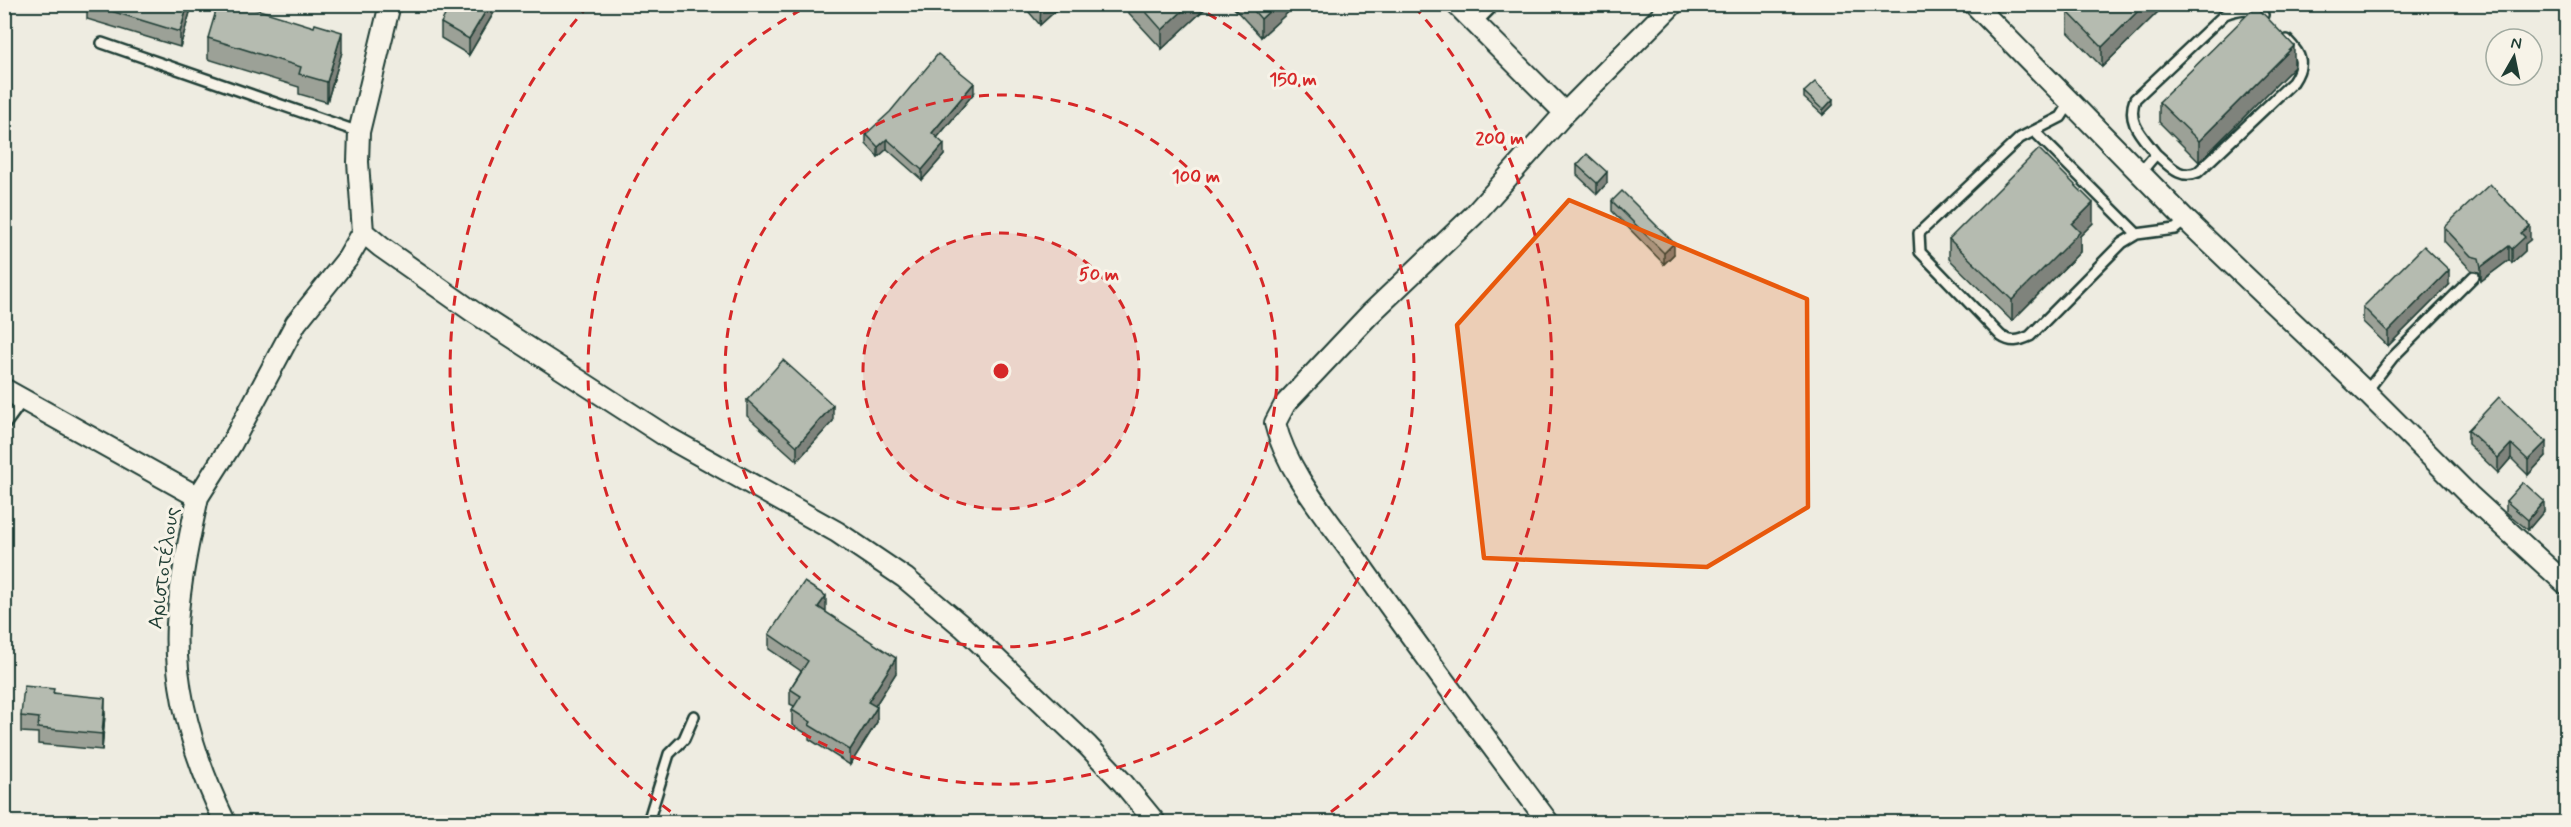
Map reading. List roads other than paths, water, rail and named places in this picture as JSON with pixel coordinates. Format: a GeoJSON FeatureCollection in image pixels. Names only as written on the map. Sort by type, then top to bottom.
{"type":"FeatureCollection","features":[{"type":"Feature","properties":{"kind":"street"},"geometry":{"type":"LineString","coordinates":[[198,497],[231,445],[296,323],[348,258],[363,232],[358,162],[359,132],[390,4]]}},
{"type":"Feature","properties":{"kind":"street"},"geometry":{"type":"LineString","coordinates":[[1455,4],[1565,113]]}},
{"type":"Feature","properties":{"kind":"street"},"geometry":{"type":"LineString","coordinates":[[1548,822],[1389,606],[1312,496],[1281,447],[1275,423],[1285,404],[1370,314],[1474,215],[1565,113],[1673,4]]}},
{"type":"Feature","properties":{"kind":"street"},"geometry":{"type":"LineString","coordinates":[[1974,4],[2186,220],[2366,392],[2469,495],[2566,584]]}},
{"type":"Feature","properties":{"kind":"street"},"geometry":{"type":"LineString","coordinates":[[363,232],[472,311],[667,437],[837,532],[905,578],[963,627],[1088,746],[1155,822]]}},
{"type":"Feature","properties":{"kind":"street","name":"Αριστοτέλους"},"geometry":{"type":"LineString","coordinates":[[4,388],[198,497],[183,570],[177,625],[179,675],[192,739],[206,782],[225,822]]}},
{"type":"Feature","properties":{"kind":"lane"},"geometry":{"type":"LineString","coordinates":[[1475,24],[1495,4]]}},
{"type":"Feature","properties":{"kind":"lane"},"geometry":{"type":"LineString","coordinates":[[2268,20],[2260,12],[2252,9],[2238,9],[2225,14],[2135,99],[2132,109],[2134,126],[2156,154],[2178,173],[2191,175],[2199,172],[2293,82],[2300,72],[2302,62],[2298,51],[2283,35]]}},
{"type":"Feature","properties":{"kind":"lane"},"geometry":{"type":"LineString","coordinates":[[102,43],[359,132]]}},
{"type":"Feature","properties":{"kind":"lane"},"geometry":{"type":"LineString","coordinates":[[2070,103],[2061,117],[2020,138],[1919,233],[1920,252],[2001,336],[2008,341],[2018,341],[2030,336],[2122,243],[2138,234],[2175,229],[2186,220]]}},
{"type":"Feature","properties":{"kind":"lane"},"geometry":{"type":"LineString","coordinates":[[2034,131],[2138,234]]}},
{"type":"Feature","properties":{"kind":"lane"},"geometry":{"type":"LineString","coordinates":[[2140,173],[2156,154]]}},
{"type":"Feature","properties":{"kind":"lane"},"geometry":{"type":"LineString","coordinates":[[2366,392],[2392,357],[2474,276]]}},
{"type":"Feature","properties":{"kind":"lane"},"geometry":{"type":"LineString","coordinates":[[4,426],[23,400]]}},
{"type":"Feature","properties":{"kind":"lane"},"geometry":{"type":"LineString","coordinates":[[648,822],[669,754],[684,739],[694,716]]}}]}
